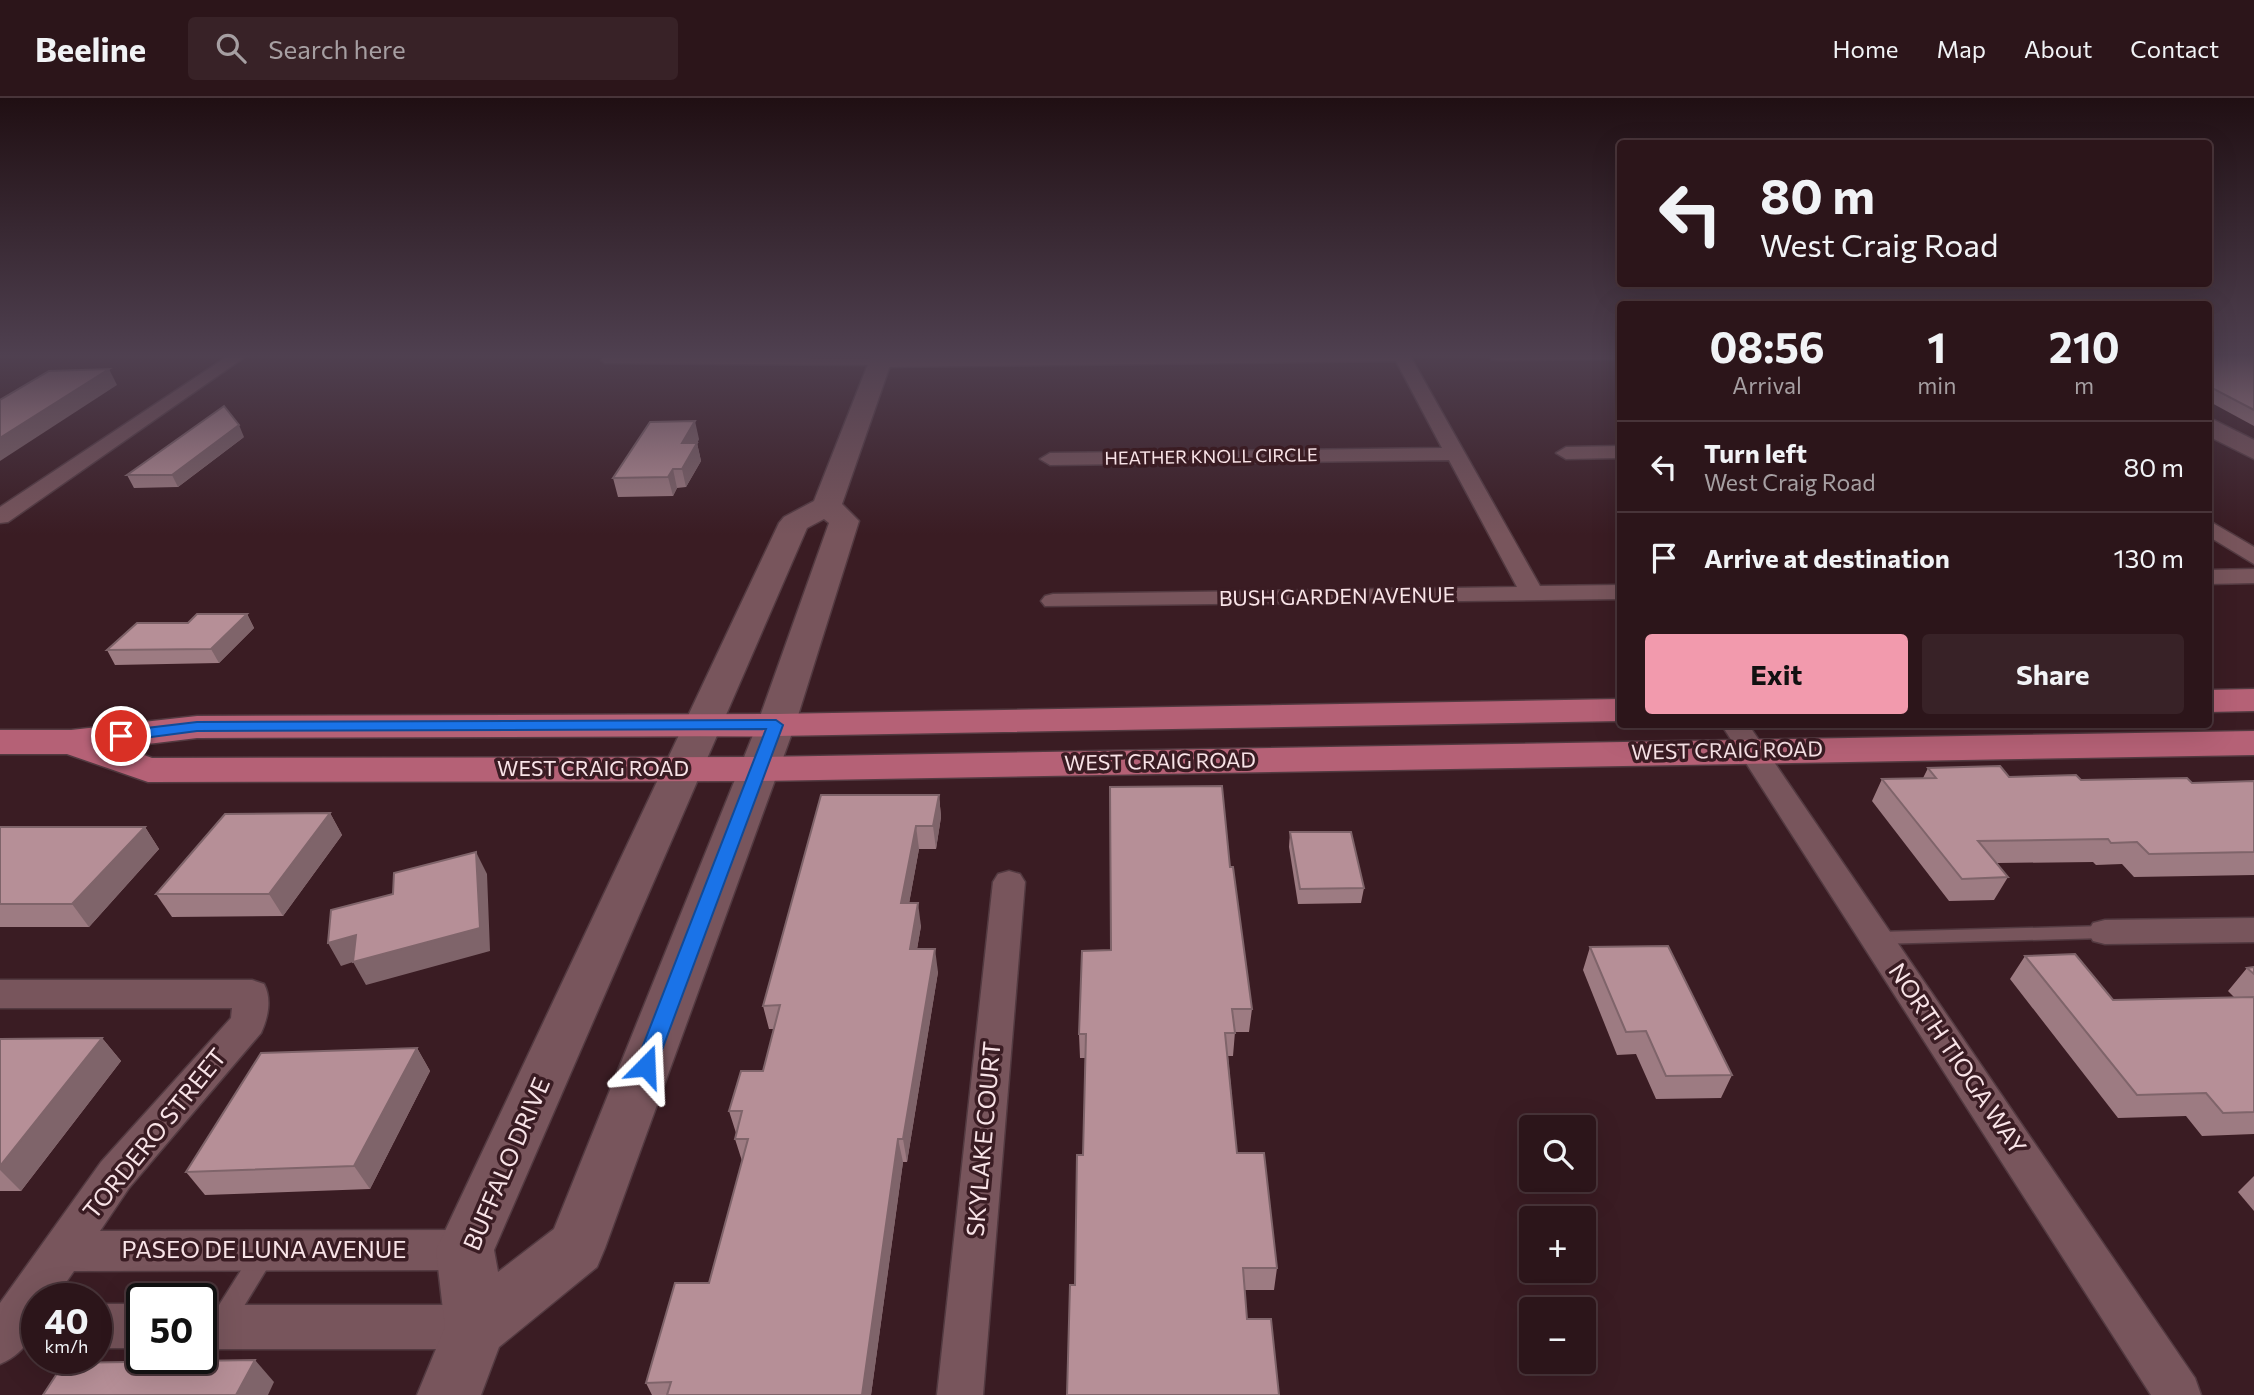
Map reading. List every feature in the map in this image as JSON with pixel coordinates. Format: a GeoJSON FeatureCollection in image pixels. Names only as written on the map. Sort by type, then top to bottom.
{"type":"FeatureCollection","features":[{"type":"Feature","properties":{"kind":"main road"},"geometry":{"type":"LineString","coordinates":[[449,1395],[476,1327],[576,1248],[767,747],[844,521],[827,506],[860,415]]}},
{"type":"Feature","properties":{"kind":"main road"},"geometry":{"type":"LineString","coordinates":[[2212,427],[2254,451]]}},
{"type":"Feature","properties":{"kind":"main road","name":"BUFFALO DRIVE"},"geometry":{"type":"LineString","coordinates":[[476,1327],[465,1250],[705,725],[793,523],[827,506]]}},
{"type":"Feature","properties":{"kind":"main road"},"geometry":{"type":"LineString","coordinates":[[2212,701],[2254,700]]}},
{"type":"Feature","properties":{"kind":"main road","name":"WEST CRAIG ROAD"},"geometry":{"type":"LineString","coordinates":[[71,742],[148,770],[685,769],[767,747],[1617,710]]}},
{"type":"Feature","properties":{"kind":"main road","name":"WEST CRAIG ROAD"},"geometry":{"type":"LineString","coordinates":[[0,742],[71,742],[197,727],[705,725],[767,747],[1743,738],[2254,743]]}},
{"type":"Feature","properties":{"kind":"street"},"geometry":{"type":"LineString","coordinates":[[0,517],[152,415]]}},
{"type":"Feature","properties":{"kind":"street"},"geometry":{"type":"LineString","coordinates":[[1433,415],[1533,595]]}},
{"type":"Feature","properties":{"kind":"street"},"geometry":{"type":"LineString","coordinates":[[1566,453],[1617,452]]}},
{"type":"Feature","properties":{"kind":"street","name":"HEATHER KNOLL CIRCLE"},"geometry":{"type":"LineString","coordinates":[[1050,459],[1455,454]]}},
{"type":"Feature","properties":{"kind":"street"},"geometry":{"type":"LineString","coordinates":[[2212,529],[2254,557]]}},
{"type":"Feature","properties":{"kind":"street"},"geometry":{"type":"LineString","coordinates":[[2212,577],[2254,576]]}},
{"type":"Feature","properties":{"kind":"street","name":"BUSH GARDEN AVENUE"},"geometry":{"type":"LineString","coordinates":[[1053,601],[1617,593]]}},
{"type":"Feature","properties":{"kind":"street","name":"NORTH TIOGA WAY"},"geometry":{"type":"LineString","coordinates":[[1743,738],[2178,1395]]}},
{"type":"Feature","properties":{"kind":"street","name":"SKYLAKE COURT"},"geometry":{"type":"LineString","coordinates":[[960,1395],[1009,883]]}},
{"type":"Feature","properties":{"kind":"street"},"geometry":{"type":"LineString","coordinates":[[2105,932],[2254,930]]}},
{"type":"Feature","properties":{"kind":"street","name":"TORDERO STREET"},"geometry":{"type":"LineString","coordinates":[[0,995],[252,994],[248,1023],[115,1175],[63,1251],[16,1331]]}},
{"type":"Feature","properties":{"kind":"street","name":"PASEO DE LUNA AVENUE"},"geometry":{"type":"LineString","coordinates":[[63,1251],[465,1250]]}},
{"type":"Feature","properties":{"kind":"street"},"geometry":{"type":"LineString","coordinates":[[217,1326],[476,1327]]}},
{"type":"Feature","properties":{"kind":"lane"},"geometry":{"type":"LineString","coordinates":[[1877,938],[2105,932]]}},
{"type":"Feature","properties":{"kind":"lane"},"geometry":{"type":"LineString","coordinates":[[217,1316],[265,1251]]}},
{"type":"Feature","properties":{"kind":"building"},"geometry":{"type":"Polygon","coordinates":[[[0,415],[37,415],[0,438],[0,415]]]}},
{"type":"Feature","properties":{"kind":"building"},"geometry":{"type":"Polygon","coordinates":[[[212,415],[231,415],[239,425],[172,475],[127,475],[212,415]]]}},
{"type":"Feature","properties":{"kind":"building"},"geometry":{"type":"Polygon","coordinates":[[[695,421],[682,443],[697,443],[682,469],[673,469],[668,477],[613,478],[650,422],[695,421]]]}},
{"type":"Feature","properties":{"kind":"building"},"geometry":{"type":"Polygon","coordinates":[[[197,614],[247,614],[211,649],[107,650],[137,623],[188,623],[197,614]]]}},
{"type":"Feature","properties":{"kind":"building"},"geometry":{"type":"Polygon","coordinates":[[[2000,766],[2009,777],[2076,775],[2081,780],[2187,778],[2192,783],[2254,781],[2254,852],[2149,854],[2137,842],[2111,843],[2108,839],[1978,841],[2008,877],[1962,879],[1882,779],[1936,778],[1928,768],[2000,766]]]}},
{"type":"Feature","properties":{"kind":"building"},"geometry":{"type":"Polygon","coordinates":[[[1222,786],[1230,867],[1233,867],[1252,1009],[1232,1009],[1235,1033],[1225,1033],[1237,1153],[1264,1153],[1277,1268],[1243,1268],[1247,1319],[1271,1319],[1279,1395],[1067,1395],[1070,1285],[1075,1285],[1077,1155],[1083,1155],[1086,1034],[1079,1034],[1082,951],[1111,950],[1110,787],[1222,786]]]}},
{"type":"Feature","properties":{"kind":"building"},"geometry":{"type":"Polygon","coordinates":[[[821,795],[939,795],[933,826],[916,826],[901,903],[918,903],[910,949],[935,949],[903,1139],[898,1139],[862,1395],[667,1395],[671,1382],[646,1383],[675,1283],[709,1283],[748,1139],[735,1139],[742,1111],[729,1111],[741,1071],[763,1071],[780,1005],[763,1006],[821,795]]]}},
{"type":"Feature","properties":{"kind":"building"},"geometry":{"type":"Polygon","coordinates":[[[330,813],[269,894],[156,894],[225,814],[330,813]]]}},
{"type":"Feature","properties":{"kind":"building"},"geometry":{"type":"Polygon","coordinates":[[[0,827],[145,827],[72,904],[0,904],[0,827]]]}},
{"type":"Feature","properties":{"kind":"building"},"geometry":{"type":"Polygon","coordinates":[[[1290,832],[1351,832],[1364,888],[1300,889],[1290,832]]]}},
{"type":"Feature","properties":{"kind":"building"},"geometry":{"type":"Polygon","coordinates":[[[476,852],[480,928],[353,962],[356,935],[328,943],[331,910],[393,894],[394,873],[476,852]]]}},
{"type":"Feature","properties":{"kind":"building"},"geometry":{"type":"Polygon","coordinates":[[[1668,946],[1732,1075],[1666,1076],[1646,1031],[1626,1032],[1590,947],[1668,946]]]}},
{"type":"Feature","properties":{"kind":"building"},"geometry":{"type":"Polygon","coordinates":[[[2075,954],[2113,1000],[2254,997],[2254,1112],[2223,1113],[2206,1093],[2137,1095],[2025,956],[2075,954]]]}},
{"type":"Feature","properties":{"kind":"building"},"geometry":{"type":"Polygon","coordinates":[[[102,1038],[0,1166],[0,1039],[102,1038]]]}},
{"type":"Feature","properties":{"kind":"building"},"geometry":{"type":"Polygon","coordinates":[[[417,1048],[354,1166],[186,1172],[261,1053],[417,1048]]]}},
{"type":"Feature","properties":{"kind":"building"},"geometry":{"type":"Polygon","coordinates":[[[255,1360],[236,1395],[43,1395],[57,1374],[112,1374],[112,1362],[126,1362],[126,1374],[217,1374],[217,1361],[255,1360]]]}},
{"type":"Feature","properties":{"kind":"route"},"geometry":{"type":"LineString","coordinates":[[121,736],[197,727],[776,725],[646,1066]]}}]}
